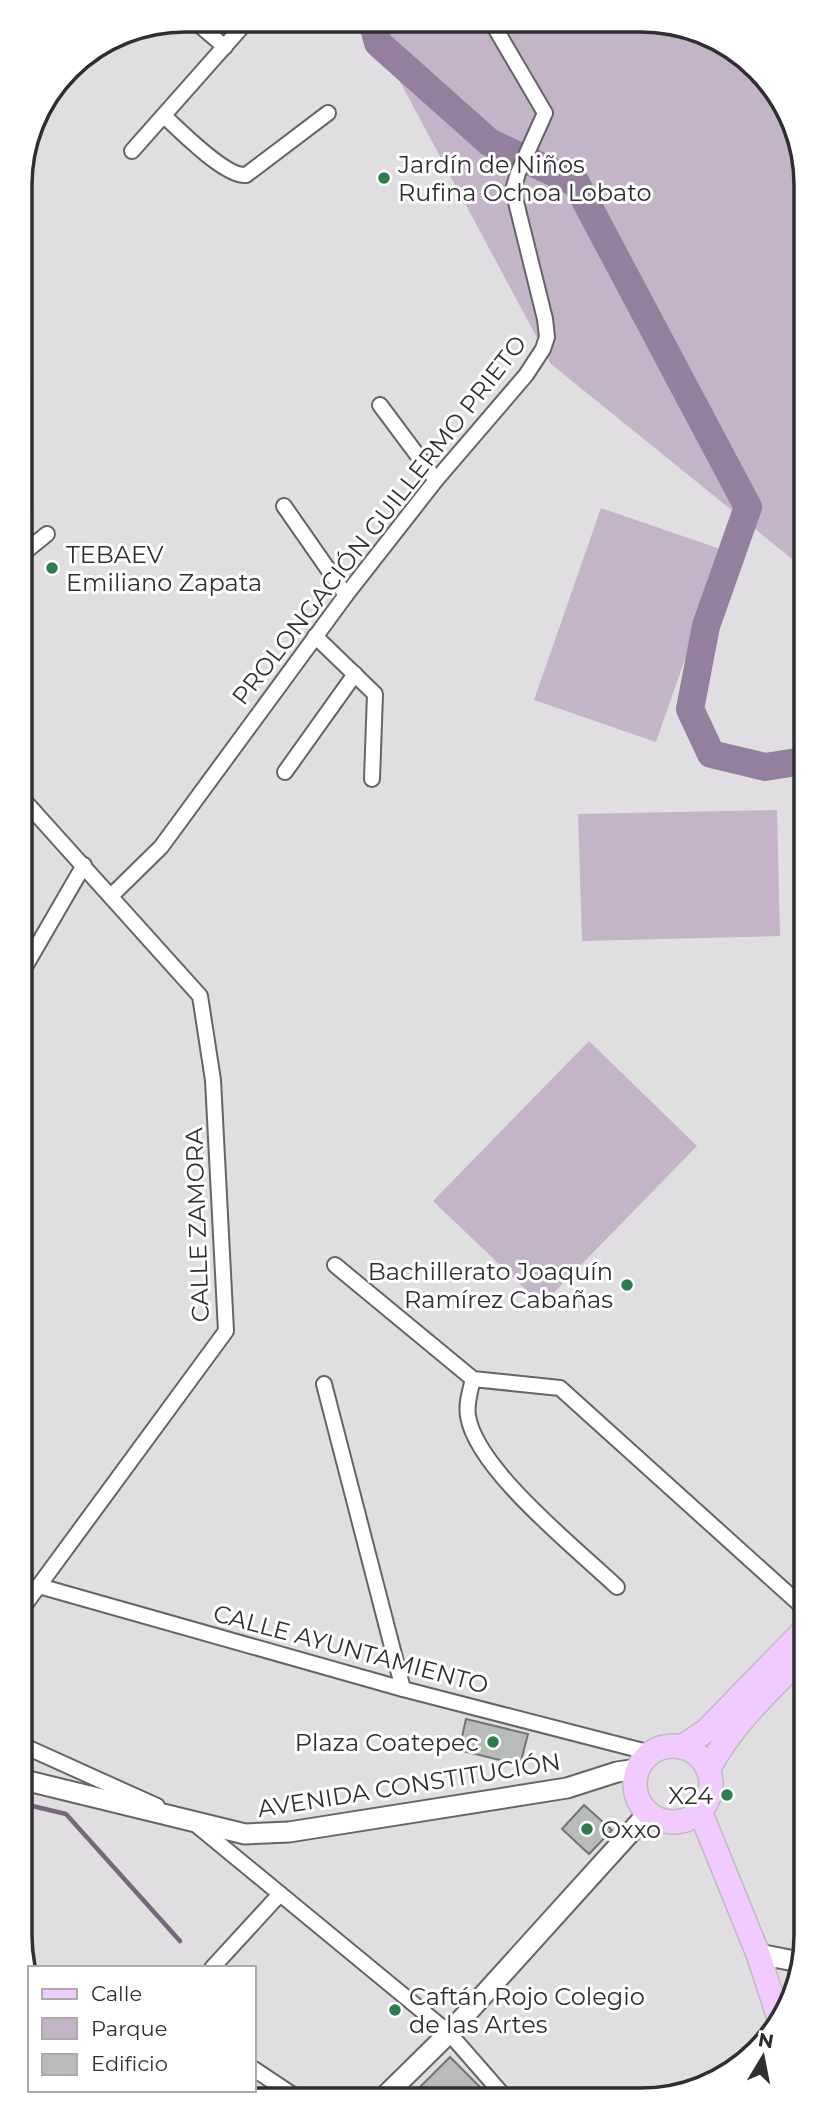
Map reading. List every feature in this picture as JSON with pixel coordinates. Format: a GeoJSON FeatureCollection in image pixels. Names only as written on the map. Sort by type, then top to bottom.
{"type":"FeatureCollection","features":[{"type":"Feature","properties":{"kind":"main road"},"geometry":{"type":"LineString","coordinates":[[682,1747],[707,1730],[794,1640]]}},
{"type":"Feature","properties":{"kind":"main road"},"geometry":{"type":"LineString","coordinates":[[708,1770],[720,1746],[739,1721],[794,1665]]}},
{"type":"Feature","properties":{"kind":"main road"},"geometry":{"type":"LineString","coordinates":[[670,1746],[682,1747],[702,1760],[708,1770],[711,1791],[700,1811],[689,1819],[663,1821],[648,1813],[636,1795],[634,1782],[644,1761],[670,1746]]}},
{"type":"Feature","properties":{"kind":"main road","name":"AVENIDA CONSTITUCIÓN"},"geometry":{"type":"LineString","coordinates":[[32,1782],[245,1834],[289,1832],[567,1788],[644,1761]]}},
{"type":"Feature","properties":{"kind":"main road"},"geometry":{"type":"LineString","coordinates":[[700,1811],[758,1954],[776,2009]]}},
{"type":"Feature","properties":{"kind":"main road"},"geometry":{"type":"LineString","coordinates":[[393,2088],[449,2033],[648,1813]]}},
{"type":"Feature","properties":{"kind":"main road"},"geometry":{"type":"LineString","coordinates":[[758,1954],[792,1960]]}},
{"type":"Feature","properties":{"kind":"street"},"geometry":{"type":"LineString","coordinates":[[207,32],[225,47]]}},
{"type":"Feature","properties":{"kind":"street"},"geometry":{"type":"LineString","coordinates":[[132,151],[238,32]]}},
{"type":"Feature","properties":{"kind":"street","name":"PROLONGACIÓN GUILLERMO PRIETO"},"geometry":{"type":"LineString","coordinates":[[111,897],[161,847],[346,595],[436,480],[526,375],[543,349],[547,337],[513,190],[545,115],[542,105],[498,32]]}},
{"type":"Feature","properties":{"kind":"street"},"geometry":{"type":"LineString","coordinates":[[164,116],[225,168],[240,176],[246,175],[328,113]]}},
{"type":"Feature","properties":{"kind":"street"},"geometry":{"type":"LineString","coordinates":[[380,405],[436,480]]}},
{"type":"Feature","properties":{"kind":"street"},"geometry":{"type":"LineString","coordinates":[[284,506],[346,595]]}},
{"type":"Feature","properties":{"kind":"street"},"geometry":{"type":"LineString","coordinates":[[32,546],[47,534]]}},
{"type":"Feature","properties":{"kind":"street"},"geometry":{"type":"LineString","coordinates":[[315,636],[375,694],[372,779]]}},
{"type":"Feature","properties":{"kind":"street"},"geometry":{"type":"LineString","coordinates":[[285,772],[355,674]]}},
{"type":"Feature","properties":{"kind":"street","name":"CALLE ZAMORA"},"geometry":{"type":"LineString","coordinates":[[32,809],[200,996],[213,1080],[226,1331],[32,1595]]}},
{"type":"Feature","properties":{"kind":"street"},"geometry":{"type":"LineString","coordinates":[[32,955],[84,864]]}},
{"type":"Feature","properties":{"kind":"street"},"geometry":{"type":"LineString","coordinates":[[335,1265],[472,1379],[560,1388],[794,1598]]}},
{"type":"Feature","properties":{"kind":"street"},"geometry":{"type":"LineString","coordinates":[[472,1379],[467,1406],[468,1418],[474,1436],[491,1465],[508,1485],[618,1587]]}},
{"type":"Feature","properties":{"kind":"street"},"geometry":{"type":"LineString","coordinates":[[324,1384],[403,1689]]}},
{"type":"Feature","properties":{"kind":"street","name":"CALLE AYUNTAMIENTO"},"geometry":{"type":"LineString","coordinates":[[39,1586],[403,1689],[644,1761]]}},
{"type":"Feature","properties":{"kind":"street"},"geometry":{"type":"LineString","coordinates":[[32,1750],[194,1823],[449,2033],[497,2088]]}},
{"type":"Feature","properties":{"kind":"street"},"geometry":{"type":"LineString","coordinates":[[214,1966],[280,1894]]}},
{"type":"Feature","properties":{"kind":"street"},"geometry":{"type":"LineString","coordinates":[[256,2070],[282,2088]]}},
{"type":"Feature","properties":{"kind":"green space"},"geometry":{"type":"Polygon","coordinates":[[[373,32],[672,34],[709,47],[727,57],[750,76],[774,108],[789,145],[794,184],[794,561],[551,364],[373,32]]]}},
{"type":"Feature","properties":{"kind":"green space"},"geometry":{"type":"Polygon","coordinates":[[[601,508],[723,550],[656,742],[534,700],[601,508]]]}},
{"type":"Feature","properties":{"kind":"green space"},"geometry":{"type":"Polygon","coordinates":[[[777,810],[780,936],[582,941],[578,814],[777,810]]]}},
{"type":"Feature","properties":{"kind":"green space"},"geometry":{"type":"Polygon","coordinates":[[[589,1041],[697,1146],[542,1305],[433,1201],[589,1041]]]}},
{"type":"Feature","properties":{"kind":"building","name":"Plaza Coatepec"},"geometry":{"type":"Polygon","coordinates":[[[466,1719],[528,1734],[520,1765],[459,1750],[466,1719]]]}},
{"type":"Feature","properties":{"kind":"building","name":"Oxxo"},"geometry":{"type":"Polygon","coordinates":[[[584,1805],[612,1830],[589,1854],[562,1829],[584,1805]]]}},
{"type":"Feature","properties":{"kind":"building"},"geometry":{"type":"Polygon","coordinates":[[[450,2057],[481,2088],[419,2088],[450,2057]]]}},
{"type":"Feature","properties":{"kind":"waterway"},"geometry":{"type":"LineString","coordinates":[[375,32],[378,43],[489,142],[576,183],[748,507],[706,626],[690,709],[711,754],[765,767],[794,762]]}},
{"type":"Feature","properties":{"kind":"waterway"},"geometry":{"type":"LineString","coordinates":[[32,1806],[66,1814],[180,1941]]}},
{"type":"Feature","properties":{"kind":"place","name":"Jardín de Niños Rufina Ochoa Lobato"},"geometry":{"type":"Point","coordinates":[384,178]}},
{"type":"Feature","properties":{"kind":"place","name":"TEBAEV Emiliano Zapata"},"geometry":{"type":"Point","coordinates":[52,568]}},
{"type":"Feature","properties":{"kind":"place","name":"Bachillerato Joaquín Ramírez Cabañas"},"geometry":{"type":"Point","coordinates":[627,1285]}},
{"type":"Feature","properties":{"kind":"place","name":"Plaza Coatepec"},"geometry":{"type":"Point","coordinates":[493,1742]}},
{"type":"Feature","properties":{"kind":"place","name":"X24"},"geometry":{"type":"Point","coordinates":[727,1795]}},
{"type":"Feature","properties":{"kind":"place","name":"Oxxo"},"geometry":{"type":"Point","coordinates":[587,1829]}},
{"type":"Feature","properties":{"kind":"place","name":"Caftán Rojo Colegio de las Artes"},"geometry":{"type":"Point","coordinates":[395,2010]}}]}
